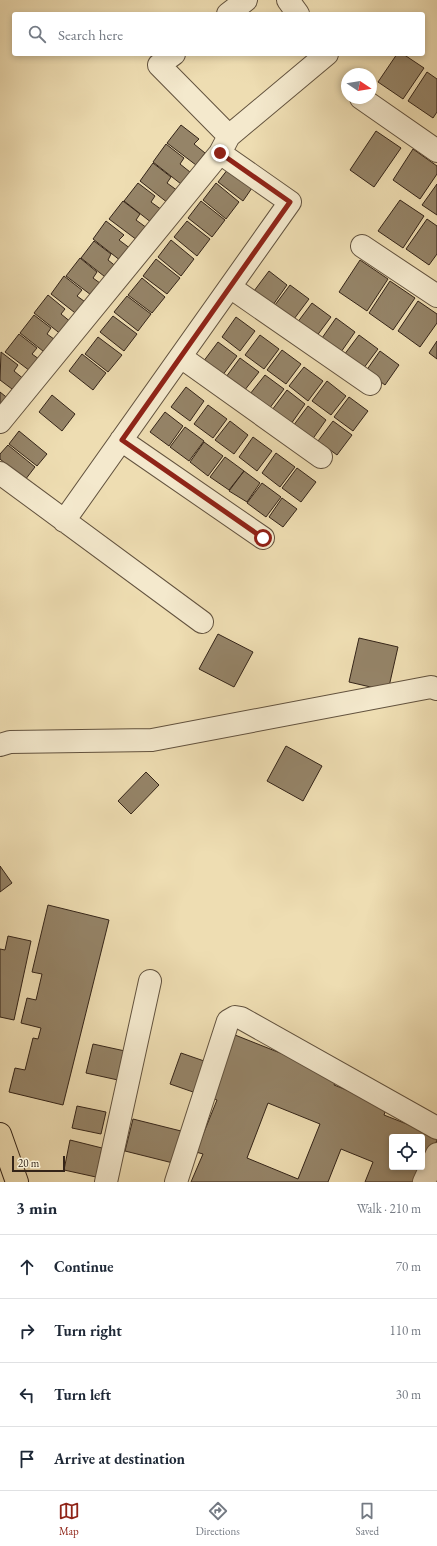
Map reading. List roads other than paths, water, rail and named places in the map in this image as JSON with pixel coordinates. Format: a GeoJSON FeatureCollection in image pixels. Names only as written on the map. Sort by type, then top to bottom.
{"type":"FeatureCollection","features":[{"type":"Feature","properties":{"kind":"main road"},"geometry":{"type":"LineString","coordinates":[[0,1134],[17,1182]]}},
{"type":"Feature","properties":{"kind":"street"},"geometry":{"type":"LineString","coordinates":[[231,12],[246,0]]}},
{"type":"Feature","properties":{"kind":"street"},"geometry":{"type":"LineString","coordinates":[[288,0],[297,12]]}},
{"type":"Feature","properties":{"kind":"street"},"geometry":{"type":"LineString","coordinates":[[64,520],[290,202],[225,144],[159,65],[171,56]]}},
{"type":"Feature","properties":{"kind":"street"},"geometry":{"type":"LineString","coordinates":[[0,422],[225,144],[326,56]]}},
{"type":"Feature","properties":{"kind":"street"},"geometry":{"type":"LineString","coordinates":[[370,104],[437,151]]}},
{"type":"Feature","properties":{"kind":"street"},"geometry":{"type":"LineString","coordinates":[[362,246],[437,296]]}},
{"type":"Feature","properties":{"kind":"street"},"geometry":{"type":"LineString","coordinates":[[230,287],[370,384]]}},
{"type":"Feature","properties":{"kind":"street"},"geometry":{"type":"LineString","coordinates":[[180,357],[321,457]]}},
{"type":"Feature","properties":{"kind":"street"},"geometry":{"type":"LineString","coordinates":[[122,440],[263,538]]}},
{"type":"Feature","properties":{"kind":"street"},"geometry":{"type":"LineString","coordinates":[[0,473],[202,622]]}},
{"type":"Feature","properties":{"kind":"street"},"geometry":{"type":"LineString","coordinates":[[0,745],[10,742],[152,740],[431,687],[437,689]]}},
{"type":"Feature","properties":{"kind":"street"},"geometry":{"type":"LineString","coordinates":[[106,1182],[150,981]]}},
{"type":"Feature","properties":{"kind":"street"},"geometry":{"type":"LineString","coordinates":[[176,1182],[228,1021],[235,1017],[241,1018],[437,1128]]}},
{"type":"Feature","properties":{"kind":"street"},"geometry":{"type":"LineString","coordinates":[[424,1182],[437,1154]]}}]}
